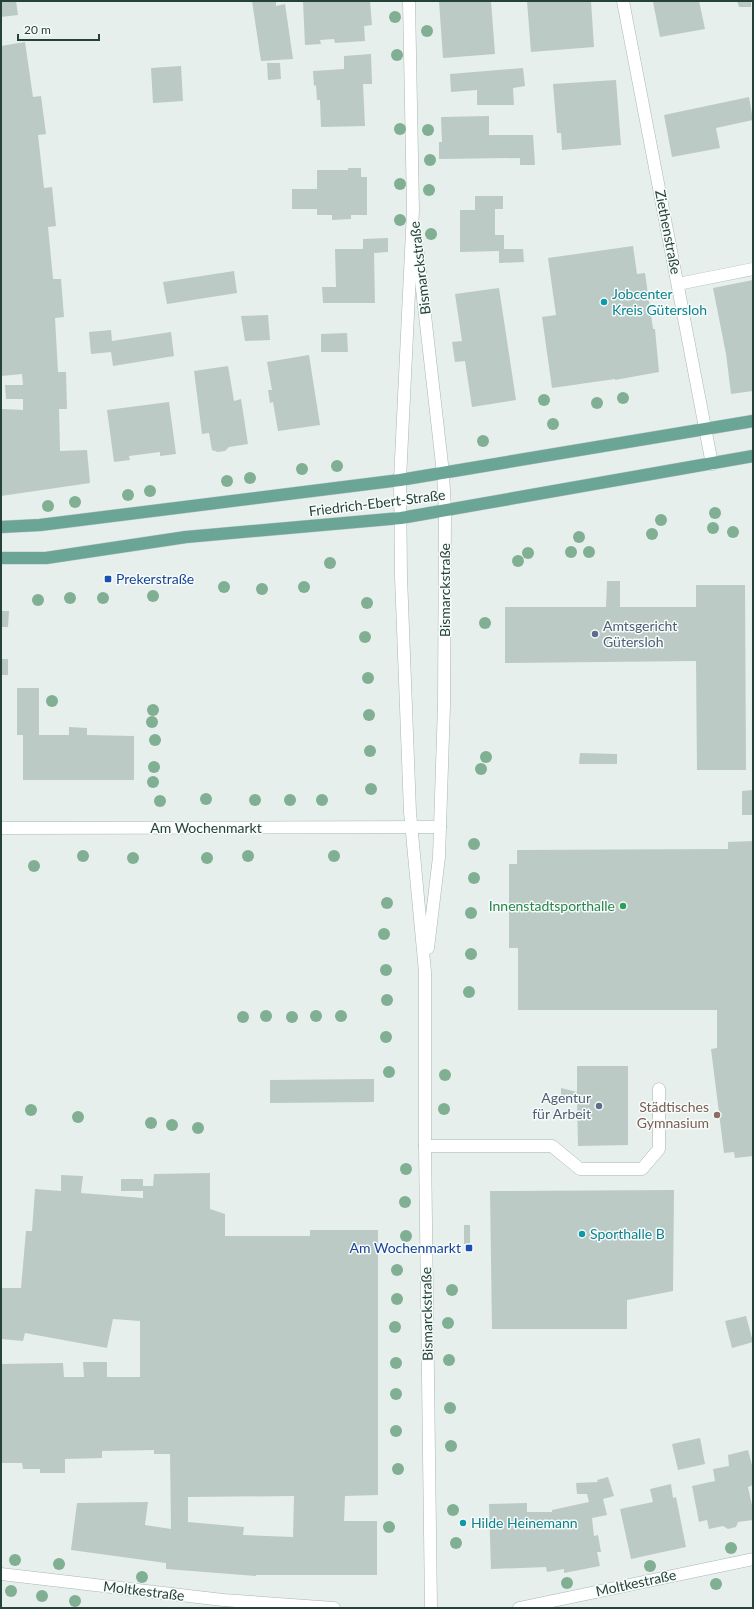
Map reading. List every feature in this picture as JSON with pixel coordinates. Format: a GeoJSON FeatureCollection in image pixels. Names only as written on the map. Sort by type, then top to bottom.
{"type":"FeatureCollection","features":[{"type":"Feature","properties":{"kind":"main road","name":"Friedrich-Ebert-Straße"},"geometry":{"type":"LineString","coordinates":[[1,526],[40,525],[400,480],[753,421]]}},
{"type":"Feature","properties":{"kind":"main road","name":"Friedrich-Ebert-Straße"},"geometry":{"type":"LineString","coordinates":[[1,558],[46,558],[186,537],[401,518],[753,456]]}},
{"type":"Feature","properties":{"kind":"street","name":"Bismarckstraße"},"geometry":{"type":"LineString","coordinates":[[409,1],[413,210],[400,480],[401,576],[412,828],[425,972],[425,1146],[431,1608]]}},
{"type":"Feature","properties":{"kind":"street","name":"Ziethenstraße"},"geometry":{"type":"LineString","coordinates":[[624,1],[712,464]]}},
{"type":"Feature","properties":{"kind":"street","name":"Bismarckstraße"},"geometry":{"type":"LineString","coordinates":[[413,210],[443,473],[445,510],[444,705],[439,857],[425,972]]}},
{"type":"Feature","properties":{"kind":"street"},"geometry":{"type":"LineString","coordinates":[[678,284],[753,269]]}},
{"type":"Feature","properties":{"kind":"street","name":"Am Wochenmarkt"},"geometry":{"type":"LineString","coordinates":[[1,828],[440,827]]}},
{"type":"Feature","properties":{"kind":"street"},"geometry":{"type":"LineString","coordinates":[[425,1146],[552,1146],[580,1169],[642,1169],[660,1149],[659,1089]]}},
{"type":"Feature","properties":{"kind":"street","name":"Moltkestraße"},"geometry":{"type":"LineString","coordinates":[[519,1608],[753,1559]]}},
{"type":"Feature","properties":{"kind":"street","name":"Moltkestraße"},"geometry":{"type":"LineString","coordinates":[[1,1574],[224,1600],[334,1608]]}},
{"type":"Feature","properties":{"kind":"building"},"geometry":{"type":"Polygon","coordinates":[[[1,1],[16,1],[18,15],[1,17],[1,1]]]}},
{"type":"Feature","properties":{"kind":"building"},"geometry":{"type":"Polygon","coordinates":[[[252,1],[276,1],[276,6],[285,4],[293,59],[261,61],[252,1]]]}},
{"type":"Feature","properties":{"kind":"building"},"geometry":{"type":"Polygon","coordinates":[[[303,1],[370,1],[372,25],[364,26],[365,41],[335,43],[334,39],[320,40],[321,44],[305,45],[303,1]]]}},
{"type":"Feature","properties":{"kind":"building"},"geometry":{"type":"Polygon","coordinates":[[[439,1],[491,1],[495,54],[443,58],[439,1]]]}},
{"type":"Feature","properties":{"kind":"building"},"geometry":{"type":"Polygon","coordinates":[[[527,1],[591,1],[594,47],[531,52],[527,1]]]}},
{"type":"Feature","properties":{"kind":"building"},"geometry":{"type":"Polygon","coordinates":[[[699,1],[705,29],[660,37],[653,2],[699,1]]]}},
{"type":"Feature","properties":{"kind":"building"},"geometry":{"type":"Polygon","coordinates":[[[737,1],[751,1],[751,7],[739,7],[737,1]]]}},
{"type":"Feature","properties":{"kind":"building"},"geometry":{"type":"Polygon","coordinates":[[[25,42],[33,97],[41,96],[46,134],[38,135],[44,188],[52,187],[56,226],[48,227],[53,279],[61,279],[64,317],[55,318],[58,372],[66,372],[67,409],[59,409],[60,451],[87,450],[90,483],[1,496],[2,409],[23,410],[23,399],[6,399],[5,385],[23,385],[22,374],[1,376],[1,46],[25,42]]]}},
{"type":"Feature","properties":{"kind":"building"},"geometry":{"type":"Polygon","coordinates":[[[371,54],[372,84],[363,84],[365,126],[321,127],[320,100],[317,100],[313,71],[344,69],[344,56],[371,54]]]}},
{"type":"Feature","properties":{"kind":"building"},"geometry":{"type":"Polygon","coordinates":[[[267,63],[280,63],[281,79],[268,80],[267,63]]]}},
{"type":"Feature","properties":{"kind":"building"},"geometry":{"type":"Polygon","coordinates":[[[181,66],[183,101],[153,103],[151,68],[181,66]]]}},
{"type":"Feature","properties":{"kind":"building"},"geometry":{"type":"Polygon","coordinates":[[[523,68],[525,86],[513,88],[514,105],[477,105],[477,90],[451,92],[450,74],[523,68]]]}},
{"type":"Feature","properties":{"kind":"building"},"geometry":{"type":"Polygon","coordinates":[[[616,80],[621,145],[562,150],[561,133],[557,133],[553,84],[616,80]]]}},
{"type":"Feature","properties":{"kind":"building"},"geometry":{"type":"Polygon","coordinates":[[[749,97],[753,120],[716,128],[720,148],[672,157],[664,115],[749,97]]]}},
{"type":"Feature","properties":{"kind":"building"},"geometry":{"type":"Polygon","coordinates":[[[489,116],[489,135],[533,135],[535,165],[520,165],[520,158],[439,159],[439,142],[442,142],[441,117],[489,116]]]}},
{"type":"Feature","properties":{"kind":"building"},"geometry":{"type":"Polygon","coordinates":[[[348,168],[361,168],[361,177],[367,177],[367,215],[351,215],[351,219],[332,220],[332,215],[317,215],[317,209],[292,209],[292,189],[317,189],[317,170],[348,170],[348,168]]]}},
{"type":"Feature","properties":{"kind":"building"},"geometry":{"type":"Polygon","coordinates":[[[475,196],[503,196],[503,209],[495,209],[495,235],[504,235],[504,249],[523,249],[524,262],[499,263],[499,251],[460,252],[460,210],[475,210],[475,196]]]}},
{"type":"Feature","properties":{"kind":"building"},"geometry":{"type":"Polygon","coordinates":[[[388,238],[388,252],[374,253],[375,303],[323,303],[322,287],[336,287],[335,249],[363,249],[363,239],[388,238]]]}},
{"type":"Feature","properties":{"kind":"building","name":"Jobcenter Kreis Gütersloh"},"geometry":{"type":"Polygon","coordinates":[[[633,246],[637,274],[645,273],[653,329],[655,329],[659,372],[615,380],[552,388],[542,317],[556,315],[548,258],[633,246]]]}},
{"type":"Feature","properties":{"kind":"building"},"geometry":{"type":"Polygon","coordinates":[[[234,271],[237,293],[167,304],[163,282],[234,271]]]}},
{"type":"Feature","properties":{"kind":"building"},"geometry":{"type":"Polygon","coordinates":[[[753,280],[753,391],[731,394],[726,354],[713,288],[753,280]]]}},
{"type":"Feature","properties":{"kind":"building"},"geometry":{"type":"Polygon","coordinates":[[[499,288],[516,400],[472,407],[465,361],[455,362],[452,342],[462,341],[455,294],[499,288]]]}},
{"type":"Feature","properties":{"kind":"building"},"geometry":{"type":"Polygon","coordinates":[[[268,315],[270,340],[245,341],[241,316],[268,315]]]}},
{"type":"Feature","properties":{"kind":"building"},"geometry":{"type":"Polygon","coordinates":[[[111,330],[112,341],[171,332],[174,356],[113,366],[111,352],[91,354],[89,332],[111,330]]]}},
{"type":"Feature","properties":{"kind":"building"},"geometry":{"type":"Polygon","coordinates":[[[347,333],[348,352],[321,352],[321,334],[347,333]]]}},
{"type":"Feature","properties":{"kind":"building"},"geometry":{"type":"Polygon","coordinates":[[[309,355],[320,425],[278,431],[273,402],[270,403],[268,390],[272,390],[267,362],[309,355]]]}},
{"type":"Feature","properties":{"kind":"building"},"geometry":{"type":"Polygon","coordinates":[[[228,366],[234,401],[241,399],[248,444],[229,447],[225,451],[218,452],[212,450],[209,433],[202,434],[194,371],[228,366]]]}},
{"type":"Feature","properties":{"kind":"building"},"geometry":{"type":"Polygon","coordinates":[[[169,402],[176,454],[160,456],[160,452],[129,456],[130,460],[114,462],[107,410],[169,402]]]}},
{"type":"Feature","properties":{"kind":"building"},"geometry":{"type":"Polygon","coordinates":[[[607,581],[620,581],[620,607],[696,607],[696,585],[745,585],[746,770],[697,770],[696,661],[505,663],[505,607],[606,607],[607,581]]]}},
{"type":"Feature","properties":{"kind":"building"},"geometry":{"type":"Polygon","coordinates":[[[1,611],[9,611],[8,627],[1,627],[1,611]]]}},
{"type":"Feature","properties":{"kind":"building"},"geometry":{"type":"Polygon","coordinates":[[[1,659],[8,659],[8,675],[1,675],[1,659]]]}},
{"type":"Feature","properties":{"kind":"building"},"geometry":{"type":"Polygon","coordinates":[[[17,688],[39,688],[39,735],[69,735],[69,727],[87,728],[87,735],[134,736],[134,780],[23,780],[23,735],[17,735],[17,688]]]}},
{"type":"Feature","properties":{"kind":"building"},"geometry":{"type":"Polygon","coordinates":[[[580,753],[617,754],[617,764],[579,764],[580,753]]]}},
{"type":"Feature","properties":{"kind":"building"},"geometry":{"type":"Polygon","coordinates":[[[753,790],[753,815],[742,815],[742,791],[753,790]]]}},
{"type":"Feature","properties":{"kind":"building","name":"Innenstadtsporthalle"},"geometry":{"type":"Polygon","coordinates":[[[753,841],[753,1156],[735,1158],[734,1152],[724,1153],[711,1049],[717,1048],[717,1010],[518,1010],[518,948],[509,948],[509,864],[517,864],[517,850],[728,849],[728,842],[753,841]]]}},
{"type":"Feature","properties":{"kind":"building"},"geometry":{"type":"Polygon","coordinates":[[[577,1066],[628,1066],[628,1145],[578,1146],[577,1097],[561,1103],[561,1088],[577,1092],[577,1066]]]}},
{"type":"Feature","properties":{"kind":"building"},"geometry":{"type":"Polygon","coordinates":[[[374,1079],[374,1102],[270,1103],[270,1080],[374,1079]]]}},
{"type":"Feature","properties":{"kind":"building"},"geometry":{"type":"Polygon","coordinates":[[[210,1173],[210,1209],[225,1214],[225,1236],[310,1236],[310,1230],[378,1230],[378,1495],[345,1496],[344,1521],[377,1521],[377,1575],[256,1576],[166,1569],[166,1563],[71,1550],[77,1503],[148,1502],[145,1525],[171,1529],[170,1454],[154,1454],[154,1450],[102,1451],[102,1458],[65,1459],[65,1473],[40,1473],[40,1469],[23,1469],[22,1463],[1,1463],[1,1364],[63,1363],[64,1377],[84,1377],[83,1362],[107,1362],[107,1377],[140,1377],[140,1321],[113,1319],[107,1348],[25,1333],[23,1341],[1,1339],[1,1288],[21,1288],[26,1231],[32,1231],[35,1189],[61,1191],[61,1175],[83,1176],[81,1193],[143,1198],[143,1191],[121,1191],[121,1179],[143,1179],[143,1186],[153,1186],[154,1174],[210,1173]],[[294,1496],[188,1497],[188,1522],[244,1527],[243,1535],[293,1537],[294,1496]]]}},
{"type":"Feature","properties":{"kind":"building","name":"Sporthalle B"},"geometry":{"type":"Polygon","coordinates":[[[674,1190],[673,1291],[627,1300],[627,1329],[492,1329],[490,1191],[674,1190]]]}},
{"type":"Feature","properties":{"kind":"building"},"geometry":{"type":"Polygon","coordinates":[[[464,1225],[470,1225],[470,1244],[464,1244],[464,1225]]]}},
{"type":"Feature","properties":{"kind":"building"},"geometry":{"type":"Polygon","coordinates":[[[746,1316],[753,1342],[732,1348],[725,1321],[746,1316]]]}},
{"type":"Feature","properties":{"kind":"building"},"geometry":{"type":"Polygon","coordinates":[[[700,1438],[705,1464],[678,1470],[672,1444],[700,1438]]]}},
{"type":"Feature","properties":{"kind":"building"},"geometry":{"type":"Polygon","coordinates":[[[748,1450],[753,1469],[753,1485],[748,1487],[753,1510],[753,1520],[738,1522],[736,1527],[728,1529],[723,1526],[709,1529],[707,1520],[699,1522],[692,1486],[715,1481],[713,1469],[729,1466],[728,1455],[748,1450]]]}},
{"type":"Feature","properties":{"kind":"building"},"geometry":{"type":"Polygon","coordinates":[[[608,1477],[614,1496],[603,1499],[607,1515],[592,1518],[594,1536],[598,1535],[601,1552],[597,1552],[600,1566],[564,1573],[564,1569],[547,1572],[546,1567],[491,1569],[489,1504],[527,1503],[527,1512],[552,1512],[552,1510],[589,1502],[587,1494],[577,1494],[576,1483],[598,1482],[597,1480],[608,1477]]]}},
{"type":"Feature","properties":{"kind":"building"},"geometry":{"type":"Polygon","coordinates":[[[671,1484],[673,1498],[676,1497],[686,1547],[631,1559],[620,1509],[653,1502],[650,1489],[671,1484]]]}},
{"type":"Feature","properties":{"kind":"place","name":"Jobcenter Kreis Gütersloh"},"geometry":{"type":"Point","coordinates":[604,302]}},
{"type":"Feature","properties":{"kind":"place","name":"Prekerstraße"},"geometry":{"type":"Point","coordinates":[108,579]}},
{"type":"Feature","properties":{"kind":"place","name":"Amtsgericht Gütersloh"},"geometry":{"type":"Point","coordinates":[595,634]}},
{"type":"Feature","properties":{"kind":"place","name":"Innenstadtsporthalle"},"geometry":{"type":"Point","coordinates":[623,906]}},
{"type":"Feature","properties":{"kind":"place","name":"Agentur für Arbeit"},"geometry":{"type":"Point","coordinates":[599,1106]}},
{"type":"Feature","properties":{"kind":"place","name":"Städtisches Gymnasium"},"geometry":{"type":"Point","coordinates":[717,1115]}},
{"type":"Feature","properties":{"kind":"place","name":"Sporthalle B"},"geometry":{"type":"Point","coordinates":[582,1234]}},
{"type":"Feature","properties":{"kind":"place","name":"Am Wochenmarkt"},"geometry":{"type":"Point","coordinates":[469,1248]}},
{"type":"Feature","properties":{"kind":"place","name":"Hilde Heinemann"},"geometry":{"type":"Point","coordinates":[463,1523]}}]}
